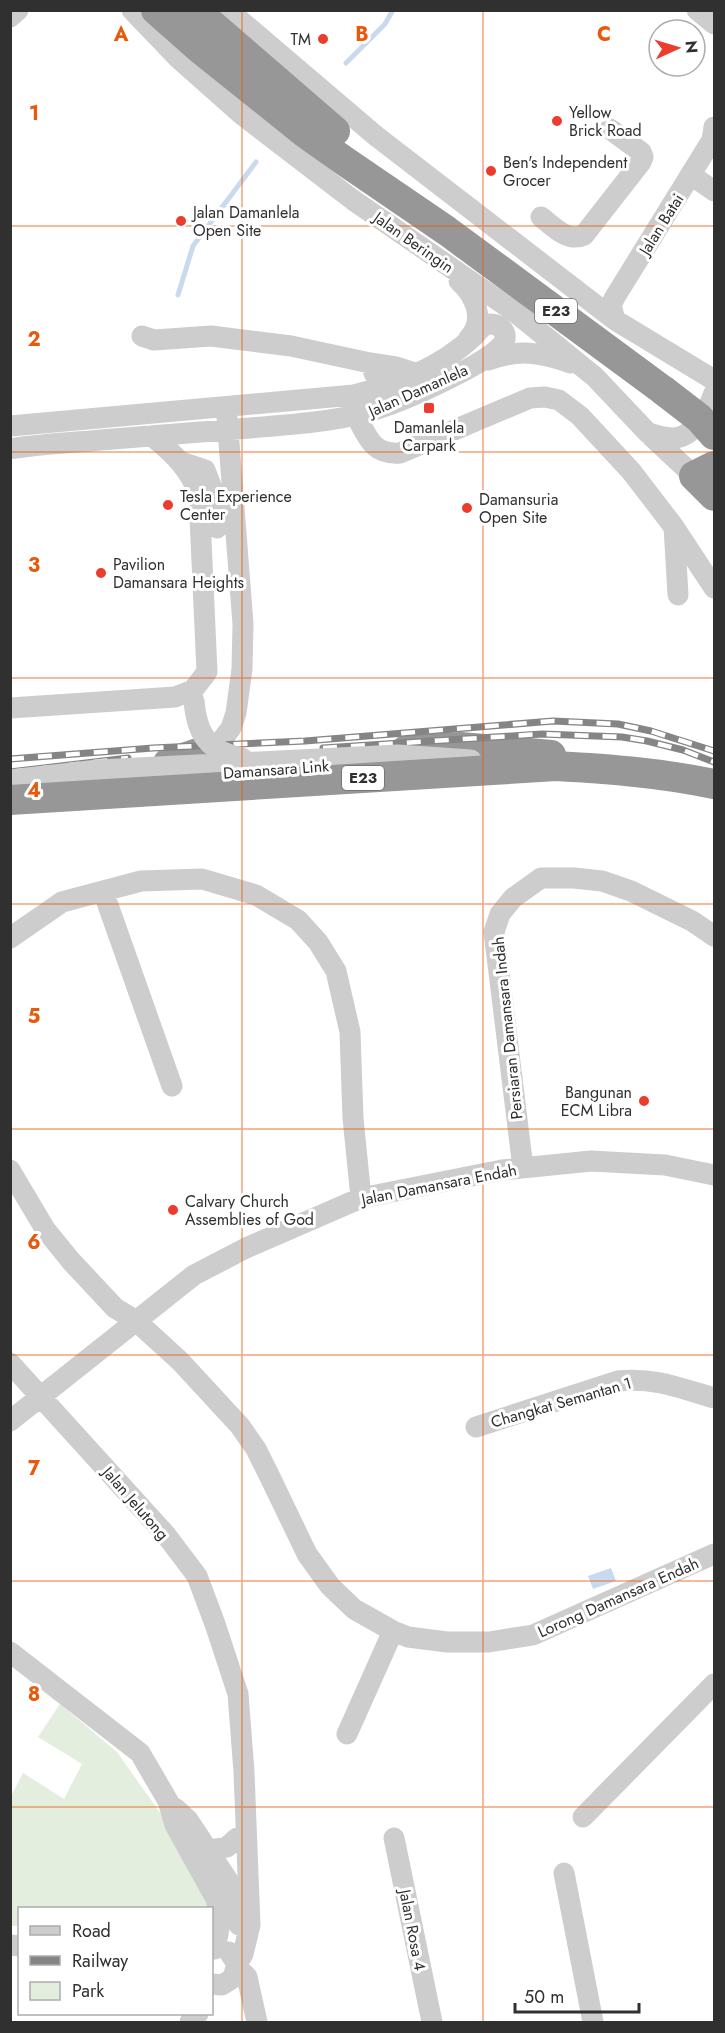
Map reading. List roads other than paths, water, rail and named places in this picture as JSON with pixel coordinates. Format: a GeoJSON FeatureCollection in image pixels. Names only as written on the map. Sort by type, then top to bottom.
{"type":"FeatureCollection","features":[{"type":"Feature","properties":{"kind":"highway","name":"E23"},"geometry":{"type":"LineString","coordinates":[[195,10],[352,145],[447,231],[673,398],[699,418],[714,435]]}},
{"type":"Feature","properties":{"kind":"highway"},"geometry":{"type":"LineString","coordinates":[[139,12],[232,75],[305,133],[447,231]]}},
{"type":"Feature","properties":{"kind":"highway"},"geometry":{"type":"LineString","coordinates":[[10,778],[168,763],[461,747],[554,760]]}},
{"type":"Feature","properties":{"kind":"highway"},"geometry":{"type":"LineString","coordinates":[[168,763],[207,750]]}},
{"type":"Feature","properties":{"kind":"highway","name":"Damansara Link"},"geometry":{"type":"LineString","coordinates":[[10,800],[554,760],[674,776],[714,784]]}},
{"type":"Feature","properties":{"kind":"highway","name":"Damansara Link"},"geometry":{"type":"LineString","coordinates":[[10,786],[349,764],[554,760],[605,762],[675,778],[714,796]]}},
{"type":"Feature","properties":{"kind":"street"},"geometry":{"type":"LineString","coordinates":[[10,17],[18,10]]}},
{"type":"Feature","properties":{"kind":"street"},"geometry":{"type":"LineString","coordinates":[[697,10],[714,24]]}},
{"type":"Feature","properties":{"kind":"street","name":"Jalan Beringin"},"geometry":{"type":"LineString","coordinates":[[139,12],[179,59],[241,114],[353,200],[515,312],[595,377],[648,433],[708,479]]}},
{"type":"Feature","properties":{"kind":"street"},"geometry":{"type":"LineString","coordinates":[[236,13],[376,136],[615,320],[714,380]]}},
{"type":"Feature","properties":{"kind":"street","name":"Jalan Batai"},"geometry":{"type":"LineString","coordinates":[[585,296],[598,292],[605,286],[702,133],[714,126]]}},
{"type":"Feature","properties":{"kind":"street","name":"Jalan Batai"},"geometry":{"type":"LineString","coordinates":[[615,320],[611,305],[615,297],[712,141],[714,126]]}},
{"type":"Feature","properties":{"kind":"street"},"geometry":{"type":"LineString","coordinates":[[541,217],[570,238],[577,239],[584,236],[643,157],[641,152],[610,129]]}},
{"type":"Feature","properties":{"kind":"street"},"geometry":{"type":"LineString","coordinates":[[692,175],[714,191]]}},
{"type":"Feature","properties":{"kind":"street"},"geometry":{"type":"LineString","coordinates":[[426,251],[466,287],[473,295],[476,304],[474,333],[454,353]]}},
{"type":"Feature","properties":{"kind":"street","name":"Jalan Damanlela"},"geometry":{"type":"LineString","coordinates":[[10,426],[354,395],[386,397],[472,367],[500,349],[506,340],[505,332],[499,326],[492,324],[484,326],[454,353],[418,374],[386,397],[356,416],[322,422],[228,431],[10,449]]}},
{"type":"Feature","properties":{"kind":"street"},"geometry":{"type":"LineString","coordinates":[[142,336],[154,340],[211,336],[291,346],[418,374]]}},
{"type":"Feature","properties":{"kind":"street"},"geometry":{"type":"LineString","coordinates":[[472,367],[511,354],[531,352],[576,365],[595,377]]}},
{"type":"Feature","properties":{"kind":"street"},"geometry":{"type":"LineString","coordinates":[[648,433],[673,438],[682,436],[690,431],[707,411],[714,392],[669,354]]}},
{"type":"Feature","properties":{"kind":"street"},"geometry":{"type":"LineString","coordinates":[[370,363],[386,397]]}},
{"type":"Feature","properties":{"kind":"street"},"geometry":{"type":"LineString","coordinates":[[356,416],[372,444],[388,454],[400,453],[530,398],[545,397],[560,400],[580,416],[631,471],[674,527],[714,588]]}},
{"type":"Feature","properties":{"kind":"street"},"geometry":{"type":"LineString","coordinates":[[207,750],[222,740],[231,728],[236,713],[242,669],[243,624],[226,408]]}},
{"type":"Feature","properties":{"kind":"street"},"geometry":{"type":"LineString","coordinates":[[152,436],[181,462],[194,481],[198,495],[207,672],[194,696],[195,719],[202,736],[215,748],[233,756],[276,761]]}},
{"type":"Feature","properties":{"kind":"street"},"geometry":{"type":"LineString","coordinates":[[181,462],[205,470],[215,496],[217,528]]}},
{"type":"Feature","properties":{"kind":"street"},"geometry":{"type":"LineString","coordinates":[[674,527],[678,595]]}},
{"type":"Feature","properties":{"kind":"street"},"geometry":{"type":"LineString","coordinates":[[205,633],[217,615],[216,592]]}},
{"type":"Feature","properties":{"kind":"street"},"geometry":{"type":"LineString","coordinates":[[10,708],[194,696]]}},
{"type":"Feature","properties":{"kind":"street"},"geometry":{"type":"LineString","coordinates":[[10,778],[99,770],[398,755],[554,760]]}},
{"type":"Feature","properties":{"kind":"street","name":"Persiaran Damansara Indah"},"geometry":{"type":"LineString","coordinates":[[523,1168],[494,932],[500,914],[513,898],[541,878],[602,881],[630,891],[672,911],[714,936]]}},
{"type":"Feature","properties":{"kind":"street"},"geometry":{"type":"LineString","coordinates":[[10,938],[62,902],[141,881],[202,879],[255,895],[298,920],[318,942],[336,971],[350,1032],[353,1118],[361,1198]]}},
{"type":"Feature","properties":{"kind":"street"},"geometry":{"type":"LineString","coordinates":[[103,891],[172,1086]]}},
{"type":"Feature","properties":{"kind":"street","name":"Jalan Damansara Endah"},"geometry":{"type":"LineString","coordinates":[[10,1421],[194,1275],[246,1248],[361,1198],[502,1170],[591,1161],[625,1161],[665,1165],[714,1175]]}},
{"type":"Feature","properties":{"kind":"street","name":"Lorong Damansara Endah"},"geometry":{"type":"LineString","coordinates":[[10,1170],[45,1229],[71,1262],[115,1308],[135,1320],[180,1361],[240,1426],[265,1466],[307,1554],[330,1586],[354,1609],[393,1631],[408,1636],[447,1642],[489,1642],[533,1635],[714,1554]]}},
{"type":"Feature","properties":{"kind":"street","name":"Jalan Jelutong"},"geometry":{"type":"LineString","coordinates":[[10,1363],[165,1535],[196,1575],[215,1624],[238,1694],[251,1908],[248,1941],[243,1954],[226,1956],[239,1917],[227,1664]]}},
{"type":"Feature","properties":{"kind":"street","name":"Changkat Semantan 1"},"geometry":{"type":"LineString","coordinates":[[476,1427],[618,1382],[638,1379],[659,1381],[714,1398]]}},
{"type":"Feature","properties":{"kind":"street"},"geometry":{"type":"LineString","coordinates":[[347,1734],[393,1631]]}},
{"type":"Feature","properties":{"kind":"street"},"geometry":{"type":"LineString","coordinates":[[10,1652],[140,1753],[168,1802],[175,1825],[216,1899],[226,1956],[233,1978],[215,1989]]}},
{"type":"Feature","properties":{"kind":"street"},"geometry":{"type":"LineString","coordinates":[[583,1817],[714,1684]]}},
{"type":"Feature","properties":{"kind":"street"},"geometry":{"type":"LineString","coordinates":[[168,1802],[188,1820],[233,1888],[237,1899]]}},
{"type":"Feature","properties":{"kind":"street"},"geometry":{"type":"LineString","coordinates":[[210,1851],[227,1847],[237,1838]]}},
{"type":"Feature","properties":{"kind":"street","name":"Jalan Rosa 4"},"geometry":{"type":"LineString","coordinates":[[394,1838],[432,2022]]}},
{"type":"Feature","properties":{"kind":"street"},"geometry":{"type":"LineString","coordinates":[[564,1873],[593,2022]]}},
{"type":"Feature","properties":{"kind":"street"},"geometry":{"type":"LineString","coordinates":[[226,1956],[248,1977],[257,2022]]}},
{"type":"Feature","properties":{"kind":"water"},"geometry":{"type":"Polygon","coordinates":[[[611,1568],[616,1581],[593,1589],[588,1576],[611,1568]]]}},
{"type":"Feature","properties":{"kind":"waterway"},"geometry":{"type":"LineString","coordinates":[[346,63],[385,24],[393,10]]}},
{"type":"Feature","properties":{"kind":"waterway"},"geometry":{"type":"LineString","coordinates":[[178,295],[193,246],[256,162]]}},
{"type":"Feature","properties":{"kind":"railway"},"geometry":{"type":"LineString","coordinates":[[10,759],[153,748],[305,741],[553,721],[618,724],[651,731],[714,751]]}},
{"type":"Feature","properties":{"kind":"railway"},"geometry":{"type":"LineString","coordinates":[[323,748],[542,734],[622,737],[647,741],[683,750],[714,762]]}},
{"type":"Feature","properties":{"kind":"railway"},"geometry":{"type":"LineString","coordinates":[[10,772],[128,758]]}},
{"type":"Feature","properties":{"kind":"place","name":"TM"},"geometry":{"type":"Point","coordinates":[323,39]}},
{"type":"Feature","properties":{"kind":"place","name":"Yellow Brick Road"},"geometry":{"type":"Point","coordinates":[557,121]}},
{"type":"Feature","properties":{"kind":"place","name":"Ben's Independent Grocer"},"geometry":{"type":"Point","coordinates":[491,171]}},
{"type":"Feature","properties":{"kind":"place","name":"Jalan Damanlela Open Site"},"geometry":{"type":"Point","coordinates":[181,221]}},
{"type":"Feature","properties":{"kind":"place","name":"Damanlela Carpark"},"geometry":{"type":"Point","coordinates":[429,408]}},
{"type":"Feature","properties":{"kind":"place","name":"Tesla Experience Center"},"geometry":{"type":"Point","coordinates":[168,505]}},
{"type":"Feature","properties":{"kind":"place","name":"Damansuria Open Site"},"geometry":{"type":"Point","coordinates":[467,508]}},
{"type":"Feature","properties":{"kind":"place","name":"Pavilion Damansara Heights"},"geometry":{"type":"Point","coordinates":[101,573]}},
{"type":"Feature","properties":{"kind":"place","name":"Bangunan ECM Libra"},"geometry":{"type":"Point","coordinates":[644,1101]}},
{"type":"Feature","properties":{"kind":"place","name":"Calvary Church Assemblies of God"},"geometry":{"type":"Point","coordinates":[173,1210]}}]}
